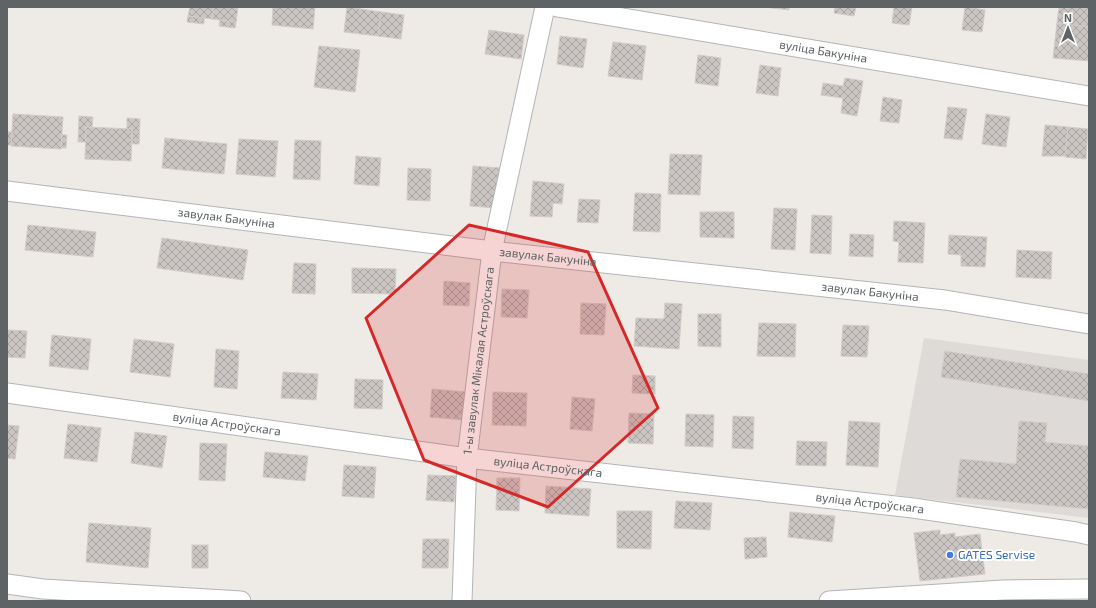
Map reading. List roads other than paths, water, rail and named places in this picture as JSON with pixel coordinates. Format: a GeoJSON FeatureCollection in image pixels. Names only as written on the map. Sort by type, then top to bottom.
{"type":"FeatureCollection","features":[{"type":"Feature","properties":{"kind":"street","name":"1-ы завулак Мікалая Астроўскага"},"geometry":{"type":"LineString","coordinates":[[462,601],[468,458],[492,251],[545,7]]}},
{"type":"Feature","properties":{"kind":"street","name":"вуліца Бакуніна"},"geometry":{"type":"LineString","coordinates":[[557,7],[1089,96]]}},
{"type":"Feature","properties":{"kind":"street","name":"завулак Бакуніна"},"geometry":{"type":"LineString","coordinates":[[7,191],[492,251],[945,300],[1089,324]]}},
{"type":"Feature","properties":{"kind":"street","name":"вуліца Астроўскага"},"geometry":{"type":"LineString","coordinates":[[7,393],[468,458],[913,508],[1089,535]]}},
{"type":"Feature","properties":{"kind":"street"},"geometry":{"type":"LineString","coordinates":[[7,584],[43,589],[241,601]]}},
{"type":"Feature","properties":{"kind":"street"},"geometry":{"type":"LineString","coordinates":[[829,601],[1002,590],[1089,589]]}},
{"type":"Feature","properties":{"kind":"place","name":"GATES Servise"},"geometry":{"type":"Point","coordinates":[950,555]}}]}
